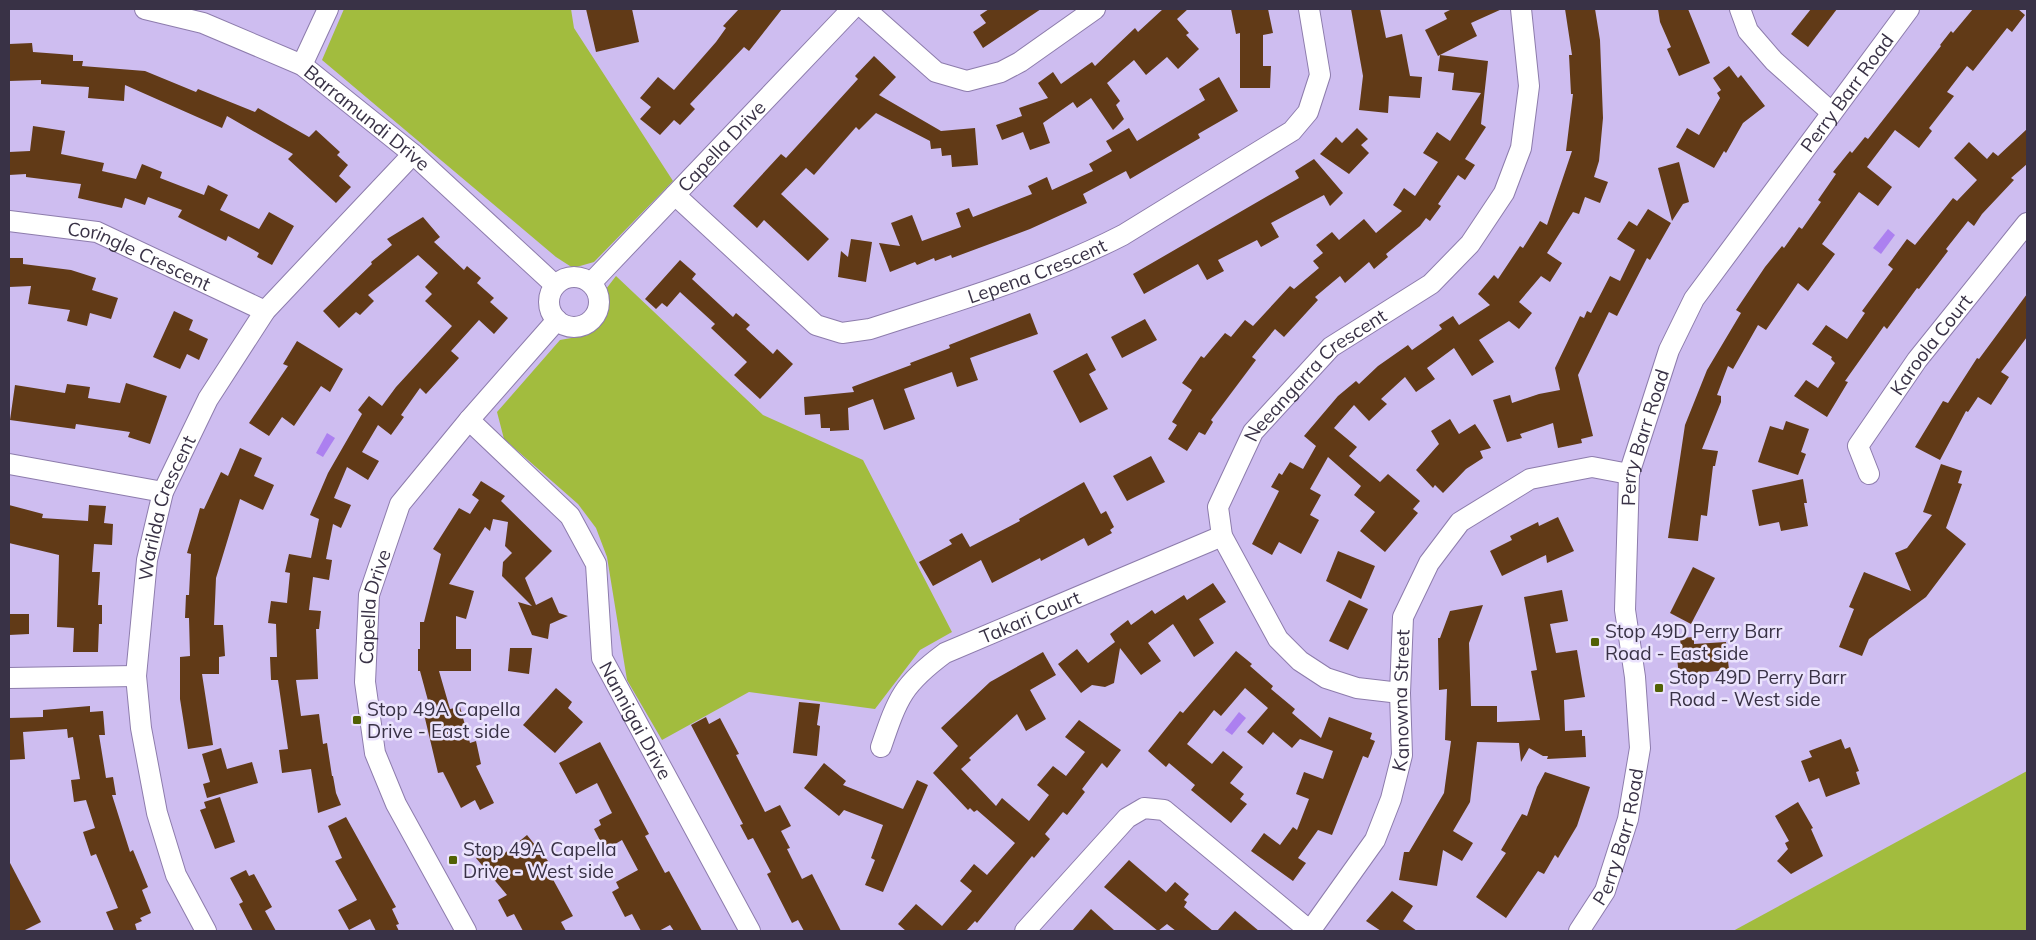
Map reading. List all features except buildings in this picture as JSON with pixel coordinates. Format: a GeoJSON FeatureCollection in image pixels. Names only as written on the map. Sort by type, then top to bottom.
{"type":"FeatureCollection","features":[{"type":"Feature","properties":{"kind":"street","name":"Barramundi Drive"},"geometry":{"type":"LineString","coordinates":[[146,9],[203,23],[302,65],[413,154],[556,285]]}},
{"type":"Feature","properties":{"kind":"street"},"geometry":{"type":"LineString","coordinates":[[302,65],[328,9]]}},
{"type":"Feature","properties":{"kind":"street","name":"Capella Drive"},"geometry":{"type":"LineString","coordinates":[[591,284],[852,9]]}},
{"type":"Feature","properties":{"kind":"street"},"geometry":{"type":"LineString","coordinates":[[865,9],[936,72],[967,81],[1001,72],[1020,62],[1095,9]]}},
{"type":"Feature","properties":{"kind":"street","name":"Lepena Crescent"},"geometry":{"type":"LineString","coordinates":[[675,195],[816,325],[842,333],[870,329],[1042,272],[1094,250],[1123,235],[1292,131],[1308,112],[1320,75],[1309,9]]}},
{"type":"Feature","properties":{"kind":"street","name":"Neeangarra Crescent"},"geometry":{"type":"LineString","coordinates":[[1400,693],[1357,688],[1326,678],[1300,661],[1278,639],[1222,536],[1218,507],[1253,432],[1332,347],[1431,284],[1470,244],[1504,193],[1521,148],[1529,86],[1521,9]]}},
{"type":"Feature","properties":{"kind":"street"},"geometry":{"type":"LineString","coordinates":[[1740,9],[1748,31],[1774,61],[1831,112]]}},
{"type":"Feature","properties":{"kind":"street","name":"Perry Barr Road"},"geometry":{"type":"LineString","coordinates":[[1580,931],[1605,891],[1628,818],[1640,748],[1635,676],[1625,610],[1628,474],[1669,350],[1694,299],[1909,9]]}},
{"type":"Feature","properties":{"kind":"street","name":"Warilda Crescent"},"geometry":{"type":"LineString","coordinates":[[206,931],[176,875],[156,813],[141,728],[136,676],[147,560],[163,492],[208,399],[265,311],[413,154]]}},
{"type":"Feature","properties":{"kind":"street","name":"Coringle Crescent"},"geometry":{"type":"LineString","coordinates":[[9,221],[97,232],[265,311]]}},
{"type":"Feature","properties":{"kind":"street","name":"Karoola Court"},"geometry":{"type":"LineString","coordinates":[[1868,474],[1858,446],[1917,360],[2027,223]]}},
{"type":"Feature","properties":{"kind":"street"},"geometry":{"type":"LineString","coordinates":[[569,277],[585,279],[591,284],[599,297],[600,305],[593,319],[579,327],[564,325],[557,320],[549,307],[549,299],[556,285],[569,277]]}},
{"type":"Feature","properties":{"kind":"street","name":"Capella Drive"},"geometry":{"type":"LineString","coordinates":[[466,931],[396,804],[375,753],[365,682],[370,595],[400,504],[469,420],[557,320]]}},
{"type":"Feature","properties":{"kind":"street","name":"Nannigai Drive"},"geometry":{"type":"LineString","coordinates":[[469,420],[570,516],[596,564],[602,658],[750,931]]}},
{"type":"Feature","properties":{"kind":"street"},"geometry":{"type":"LineString","coordinates":[[9,464],[163,492]]}},
{"type":"Feature","properties":{"kind":"street","name":"Kanowna Street"},"geometry":{"type":"LineString","coordinates":[[1310,931],[1375,840],[1391,799],[1402,755],[1400,693],[1403,617],[1429,563],[1460,522],[1530,479],[1592,467],[1628,474]]}},
{"type":"Feature","properties":{"kind":"street","name":"Takari Court"},"geometry":{"type":"LineString","coordinates":[[881,746],[896,704],[915,676],[946,653],[1222,536]]}},
{"type":"Feature","properties":{"kind":"street"},"geometry":{"type":"LineString","coordinates":[[9,678],[136,676]]}},
{"type":"Feature","properties":{"kind":"street"},"geometry":{"type":"LineString","coordinates":[[1025,931],[1127,818],[1144,808],[1164,810],[1310,931]]}},
{"type":"Feature","properties":{"kind":"green space"},"geometry":{"type":"Polygon","coordinates":[[[344,9],[571,9],[574,28],[673,181],[594,262],[573,268],[556,257],[322,60],[344,9]]]}},
{"type":"Feature","properties":{"kind":"green space"},"geometry":{"type":"Polygon","coordinates":[[[616,276],[763,415],[863,460],[952,632],[920,650],[875,709],[749,692],[662,740],[627,680],[607,557],[596,528],[578,504],[504,439],[497,412],[560,340],[588,335],[606,313],[606,289],[616,276]]]}},
{"type":"Feature","properties":{"kind":"green space"},"geometry":{"type":"Polygon","coordinates":[[[2027,771],[2027,931],[1733,931],[2027,771]]]}},
{"type":"Feature","properties":{"kind":"shaded area"},"geometry":{"type":"Polygon","coordinates":[[[1888,229],[1895,235],[1881,254],[1873,248],[1888,229]]]}},
{"type":"Feature","properties":{"kind":"shaded area"},"geometry":{"type":"Polygon","coordinates":[[[327,433],[335,438],[323,457],[316,453],[327,433]]]}},
{"type":"Feature","properties":{"kind":"shaded area"},"geometry":{"type":"Polygon","coordinates":[[[1239,712],[1246,718],[1232,735],[1225,730],[1239,712]]]}},
{"type":"Feature","properties":{"kind":"place","name":"Stop 49D Perry Barr Road - East side"},"geometry":{"type":"Point","coordinates":[1595,642]}},
{"type":"Feature","properties":{"kind":"place","name":"Stop 49D Perry Barr Road - West side"},"geometry":{"type":"Point","coordinates":[1659,688]}},
{"type":"Feature","properties":{"kind":"place","name":"Stop 49A Capella Drive - East side"},"geometry":{"type":"Point","coordinates":[357,720]}},
{"type":"Feature","properties":{"kind":"place","name":"Stop 49A Capella Drive - West side"},"geometry":{"type":"Point","coordinates":[453,860]}}]}
